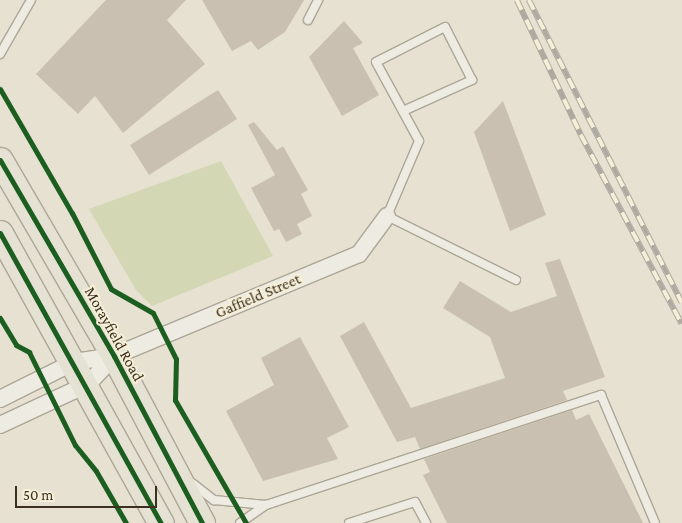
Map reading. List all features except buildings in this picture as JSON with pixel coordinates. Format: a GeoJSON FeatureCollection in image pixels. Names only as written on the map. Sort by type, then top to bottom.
{"type":"FeatureCollection","features":[{"type":"Feature","properties":{"kind":"main road","name":"Morayfield Road"},"geometry":{"type":"LineString","coordinates":[[0,160],[114,356],[202,523]]}},
{"type":"Feature","properties":{"kind":"main road"},"geometry":{"type":"LineString","coordinates":[[0,233],[88,384],[161,523]]}},
{"type":"Feature","properties":{"kind":"street","name":"Gaffield Street"},"geometry":{"type":"LineString","coordinates":[[114,356],[359,254],[387,216]]}},
{"type":"Feature","properties":{"kind":"street"},"geometry":{"type":"LineString","coordinates":[[0,399],[74,362],[114,356]]}},
{"type":"Feature","properties":{"kind":"street"},"geometry":{"type":"LineString","coordinates":[[2,427],[88,384],[114,356]]}},
{"type":"Feature","properties":{"kind":"lane"},"geometry":{"type":"LineString","coordinates":[[0,54],[31,0]]}},
{"type":"Feature","properties":{"kind":"lane"},"geometry":{"type":"LineString","coordinates":[[308,20],[318,0]]}},
{"type":"Feature","properties":{"kind":"lane"},"geometry":{"type":"LineString","coordinates":[[403,111],[472,80],[445,26],[376,62],[419,141],[387,216],[516,280]]}},
{"type":"Feature","properties":{"kind":"lane"},"geometry":{"type":"LineString","coordinates":[[240,523],[266,505],[601,395],[655,523]]}},
{"type":"Feature","properties":{"kind":"lane"},"geometry":{"type":"LineString","coordinates":[[167,457],[214,500],[266,505]]}},
{"type":"Feature","properties":{"kind":"lane"},"geometry":{"type":"LineString","coordinates":[[349,523],[415,502],[426,523]]}},
{"type":"Feature","properties":{"kind":"green space"},"geometry":{"type":"Polygon","coordinates":[[[221,161],[273,256],[152,306],[136,290],[89,209],[221,161]]]}},
{"type":"Feature","properties":{"kind":"railway"},"geometry":{"type":"LineString","coordinates":[[517,0],[581,135],[682,324]]}},
{"type":"Feature","properties":{"kind":"railway"},"geometry":{"type":"LineString","coordinates":[[529,0],[682,303]]}},
{"type":"Feature","properties":{"kind":"cycle path"},"geometry":{"type":"LineString","coordinates":[[0,89],[72,213],[111,289],[153,313],[176,359],[175,400],[246,523]]}},
{"type":"Feature","properties":{"kind":"cycle path"},"geometry":{"type":"LineString","coordinates":[[0,160],[114,356],[202,523]]}},
{"type":"Feature","properties":{"kind":"cycle path"},"geometry":{"type":"LineString","coordinates":[[0,233],[161,523]]}},
{"type":"Feature","properties":{"kind":"cycle path"},"geometry":{"type":"LineString","coordinates":[[0,318],[16,345],[29,352],[75,445],[96,471],[126,523]]}}]}
